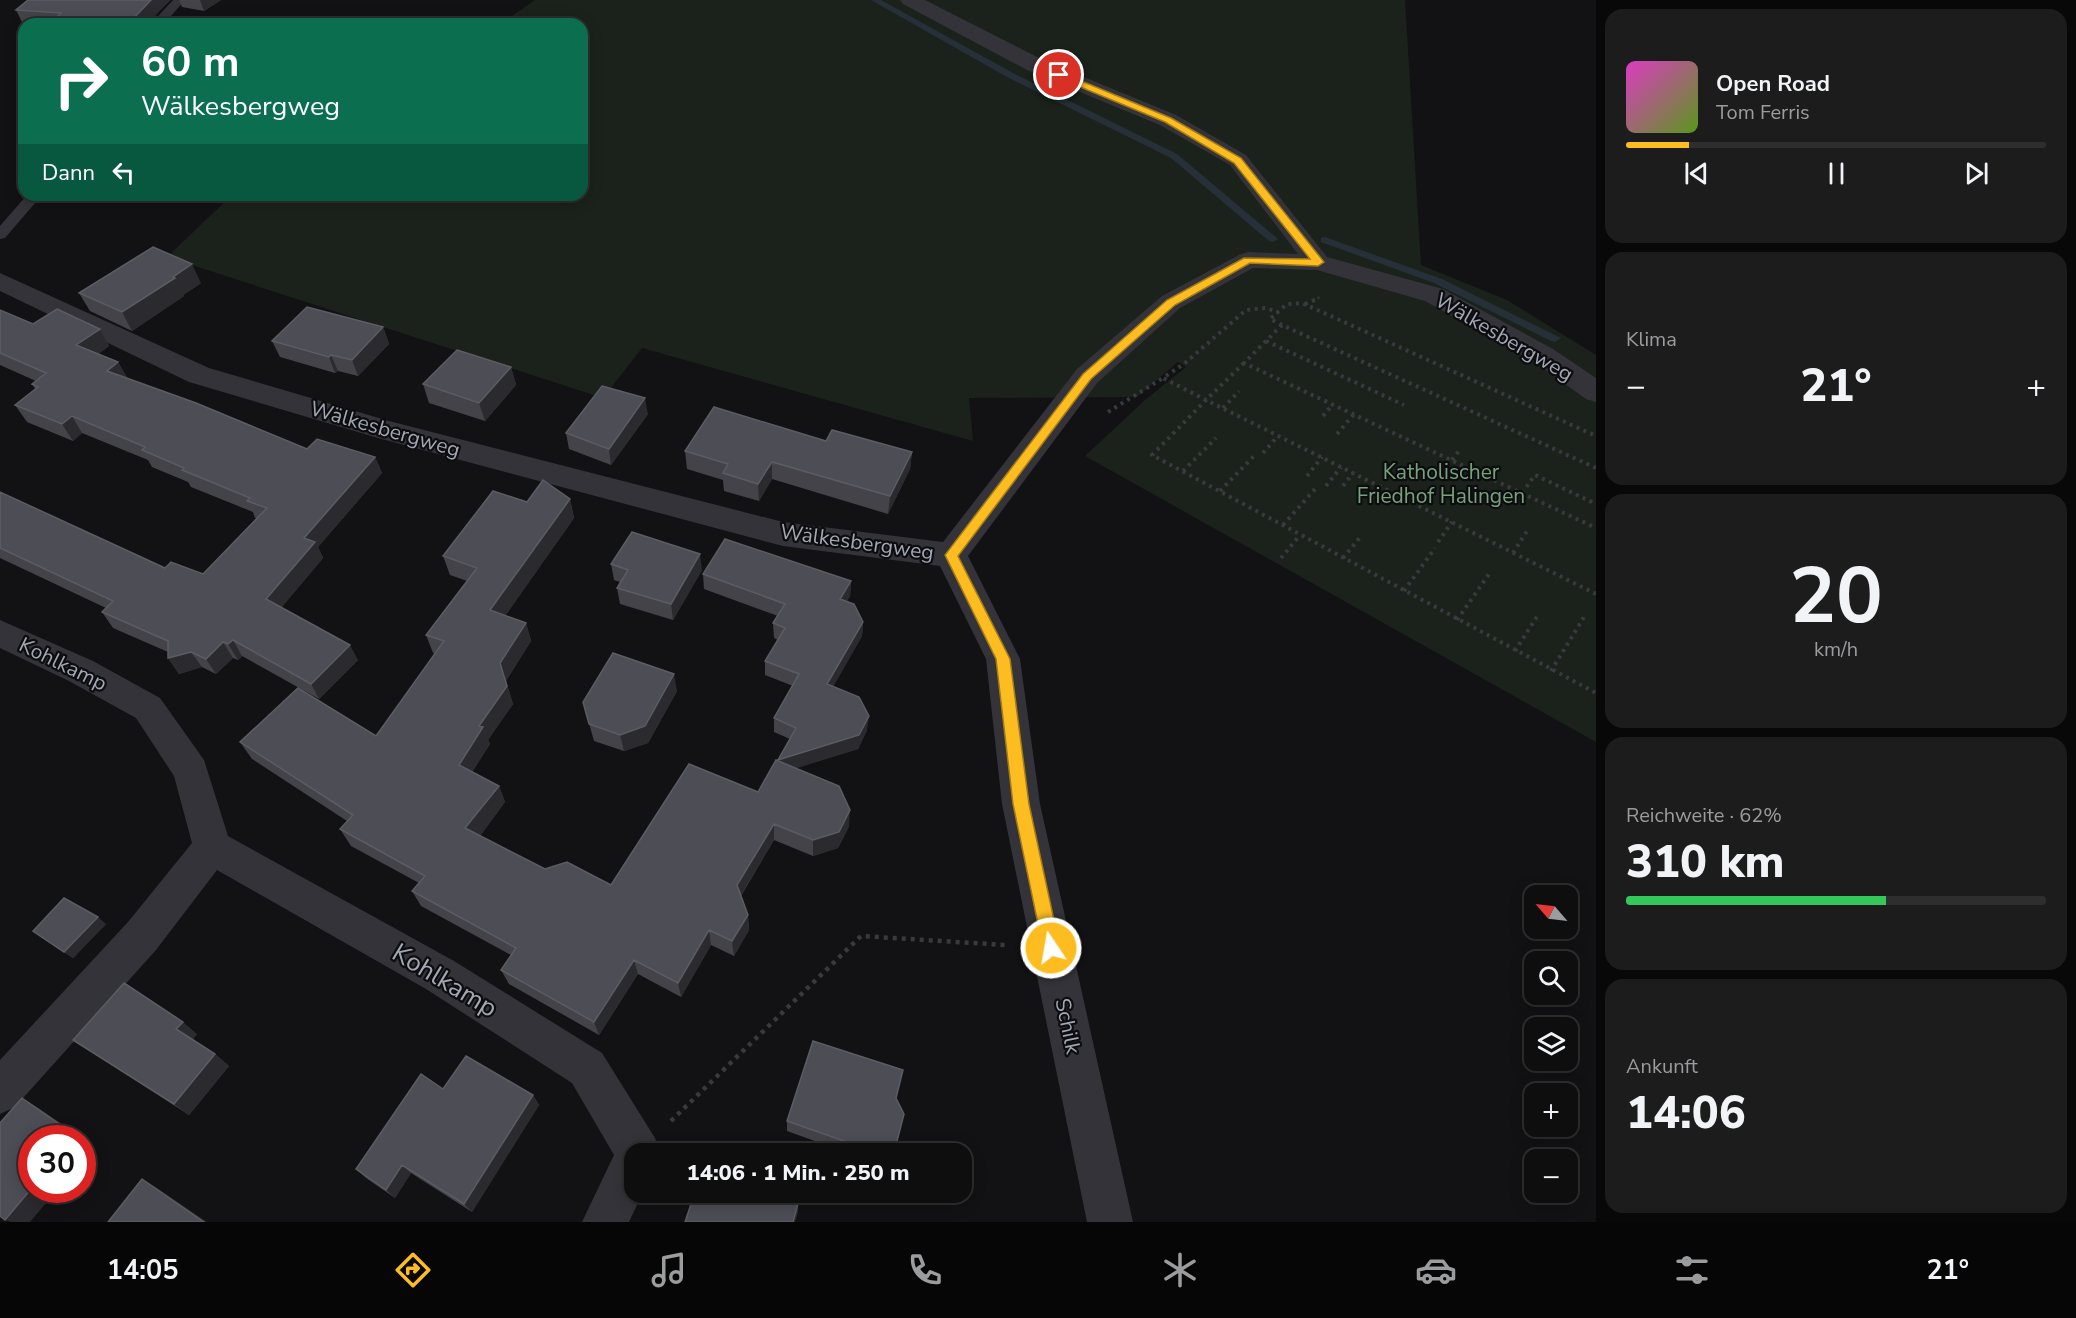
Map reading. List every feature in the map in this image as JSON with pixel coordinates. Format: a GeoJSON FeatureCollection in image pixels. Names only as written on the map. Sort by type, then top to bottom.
{"type":"FeatureCollection","features":[{"type":"Feature","properties":{"kind":"street"},"geometry":{"type":"LineString","coordinates":[[910,0],[1038,66],[1168,120],[1238,160],[1318,262]]}},
{"type":"Feature","properties":{"kind":"street","name":"Wälkesbergweg"},"geometry":{"type":"LineString","coordinates":[[0,281],[199,375],[388,431],[783,534],[951,555],[1087,376],[1171,302],[1248,260],[1318,262],[1434,295],[1543,355],[1596,392]]}},
{"type":"Feature","properties":{"kind":"street","name":"Schilk"},"geometry":{"type":"LineString","coordinates":[[951,555],[1003,659],[1021,804],[1110,1222]]}},
{"type":"Feature","properties":{"kind":"street","name":"Kohlkamp"},"geometry":{"type":"LineString","coordinates":[[0,633],[81,671],[148,708],[192,771],[212,847],[440,975],[587,1068],[630,1143]]}},
{"type":"Feature","properties":{"kind":"street"},"geometry":{"type":"LineString","coordinates":[[0,1092],[142,936],[212,847]]}},
{"type":"Feature","properties":{"kind":"street"},"geometry":{"type":"LineString","coordinates":[[605,1222],[624,1184]]}},
{"type":"Feature","properties":{"kind":"lane"},"geometry":{"type":"LineString","coordinates":[[162,18],[179,0]]}},
{"type":"Feature","properties":{"kind":"lane"},"geometry":{"type":"LineString","coordinates":[[0,235],[30,201]]}},
{"type":"Feature","properties":{"kind":"path"},"geometry":{"type":"LineString","coordinates":[[1596,435],[1308,306],[1291,303],[1270,319],[1596,468]]}},
{"type":"Feature","properties":{"kind":"path"},"geometry":{"type":"LineString","coordinates":[[1278,312],[1266,308],[1246,310],[1185,363],[1163,378],[1596,594]]}},
{"type":"Feature","properties":{"kind":"path"},"geometry":{"type":"LineString","coordinates":[[1282,325],[1152,454],[1551,671],[1596,693]]}},
{"type":"Feature","properties":{"kind":"path"},"geometry":{"type":"LineString","coordinates":[[1266,341],[1404,405]]}},
{"type":"Feature","properties":{"kind":"path"},"geometry":{"type":"LineString","coordinates":[[1244,363],[1594,527],[1596,522]]}},
{"type":"Feature","properties":{"kind":"path"},"geometry":{"type":"LineString","coordinates":[[1223,408],[1239,392]]}},
{"type":"Feature","properties":{"kind":"path"},"geometry":{"type":"LineString","coordinates":[[1323,416],[1333,404]]}},
{"type":"Feature","properties":{"kind":"path"},"geometry":{"type":"LineString","coordinates":[[1337,434],[1354,414]]}},
{"type":"Feature","properties":{"kind":"path"},"geometry":{"type":"LineString","coordinates":[[1263,453],[1278,436]]}},
{"type":"Feature","properties":{"kind":"path"},"geometry":{"type":"LineString","coordinates":[[1183,471],[1216,438]]}},
{"type":"Feature","properties":{"kind":"path"},"geometry":{"type":"LineString","coordinates":[[1452,460],[1461,448]]}},
{"type":"Feature","properties":{"kind":"path"},"geometry":{"type":"LineString","coordinates":[[1220,491],[1254,456]]}},
{"type":"Feature","properties":{"kind":"path"},"geometry":{"type":"LineString","coordinates":[[1307,476],[1322,457]]}},
{"type":"Feature","properties":{"kind":"path"},"geometry":{"type":"LineString","coordinates":[[1326,486],[1341,467]]}},
{"type":"Feature","properties":{"kind":"path"},"geometry":{"type":"LineString","coordinates":[[1343,486],[1353,473]]}},
{"type":"Feature","properties":{"kind":"path"},"geometry":{"type":"LineString","coordinates":[[1522,493],[1534,476],[1596,504]]}},
{"type":"Feature","properties":{"kind":"path"},"geometry":{"type":"LineString","coordinates":[[1283,525],[1316,488]]}},
{"type":"Feature","properties":{"kind":"path"},"geometry":{"type":"LineString","coordinates":[[1438,542],[1452,522]]}},
{"type":"Feature","properties":{"kind":"path"},"geometry":{"type":"LineString","coordinates":[[1513,553],[1527,531]]}},
{"type":"Feature","properties":{"kind":"path"},"geometry":{"type":"LineString","coordinates":[[1281,558],[1300,535]]}},
{"type":"Feature","properties":{"kind":"path"},"geometry":{"type":"LineString","coordinates":[[1343,558],[1362,535]]}},
{"type":"Feature","properties":{"kind":"path"},"geometry":{"type":"LineString","coordinates":[[1404,591],[1436,548]]}},
{"type":"Feature","properties":{"kind":"path"},"geometry":{"type":"LineString","coordinates":[[1457,620],[1489,574]]}},
{"type":"Feature","properties":{"kind":"path"},"geometry":{"type":"LineString","coordinates":[[1515,651],[1538,615]]}},
{"type":"Feature","properties":{"kind":"path"},"geometry":{"type":"LineString","coordinates":[[1551,671],[1584,617]]}},
{"type":"Feature","properties":{"kind":"path"},"geometry":{"type":"LineString","coordinates":[[651,1143],[861,936],[1051,948]]}},
{"type":"Feature","properties":{"kind":"green space","name":"Katholischer Friedhof Halingen"},"geometry":{"type":"Polygon","coordinates":[[[535,0],[1405,0],[1421,265],[1507,300],[1596,355],[1596,742],[1085,456],[1145,400],[1186,367],[1178,362],[1137,397],[969,398],[973,441],[642,348],[603,398],[167,257],[226,201],[588,201],[588,18],[509,18],[535,0]]]}},
{"type":"Feature","properties":{"kind":"building"},"geometry":{"type":"Polygon","coordinates":[[[28,0],[151,0],[134,18],[56,18],[61,13],[16,10],[28,0]]]}},
{"type":"Feature","properties":{"kind":"building"},"geometry":{"type":"Polygon","coordinates":[[[153,247],[192,264],[173,277],[175,278],[122,312],[79,293],[153,247]]]}},
{"type":"Feature","properties":{"kind":"building"},"geometry":{"type":"Polygon","coordinates":[[[307,307],[383,327],[352,360],[331,355],[329,357],[272,341],[307,307]]]}},
{"type":"Feature","properties":{"kind":"building"},"geometry":{"type":"Polygon","coordinates":[[[57,309],[100,329],[76,345],[118,362],[107,371],[196,403],[307,449],[317,439],[375,457],[304,538],[315,542],[266,599],[350,645],[311,684],[233,640],[228,644],[223,642],[206,659],[191,652],[168,658],[168,641],[102,612],[113,601],[0,548],[0,492],[165,568],[171,562],[203,574],[267,508],[247,501],[250,498],[182,470],[184,468],[142,450],[145,447],[72,416],[62,424],[15,405],[38,387],[32,384],[46,373],[0,353],[0,310],[33,324],[57,309]]]}},
{"type":"Feature","properties":{"kind":"building"},"geometry":{"type":"Polygon","coordinates":[[[457,350],[511,367],[479,403],[423,384],[457,350]]]}},
{"type":"Feature","properties":{"kind":"building"},"geometry":{"type":"Polygon","coordinates":[[[602,386],[645,398],[609,449],[566,433],[602,386]]]}},
{"type":"Feature","properties":{"kind":"building"},"geometry":{"type":"Polygon","coordinates":[[[714,407],[826,441],[832,430],[912,452],[890,496],[772,462],[758,484],[723,473],[728,464],[685,451],[714,407]]]}},
{"type":"Feature","properties":{"kind":"building"},"geometry":{"type":"Polygon","coordinates":[[[543,480],[570,499],[490,610],[526,623],[500,663],[507,686],[479,726],[483,727],[459,765],[499,786],[465,828],[545,869],[567,862],[611,885],[689,764],[758,792],[776,760],[839,786],[850,810],[839,832],[813,840],[774,824],[737,885],[748,915],[732,941],[709,930],[678,983],[634,960],[594,1022],[501,970],[516,948],[412,891],[425,876],[340,829],[353,815],[240,742],[298,688],[376,736],[444,641],[426,635],[477,568],[443,556],[493,491],[527,502],[543,480]]]}},
{"type":"Feature","properties":{"kind":"building"},"geometry":{"type":"Polygon","coordinates":[[[632,532],[700,554],[671,604],[617,588],[628,570],[611,564],[632,532]]]}},
{"type":"Feature","properties":{"kind":"building"},"geometry":{"type":"Polygon","coordinates":[[[725,539],[851,581],[840,599],[854,604],[863,622],[827,684],[859,697],[869,716],[859,735],[778,760],[796,728],[774,718],[799,674],[765,661],[785,628],[773,623],[785,604],[703,574],[725,539]]]}},
{"type":"Feature","properties":{"kind":"building"},"geometry":{"type":"Polygon","coordinates":[[[613,653],[674,674],[645,726],[620,735],[589,724],[583,702],[613,653]]]}},
{"type":"Feature","properties":{"kind":"building"},"geometry":{"type":"Polygon","coordinates":[[[64,898],[98,917],[64,952],[33,931],[64,898]]]}},
{"type":"Feature","properties":{"kind":"building"},"geometry":{"type":"Polygon","coordinates":[[[124,983],[183,1022],[176,1029],[215,1054],[174,1104],[73,1040],[124,983]]]}},
{"type":"Feature","properties":{"kind":"building"},"geometry":{"type":"Polygon","coordinates":[[[813,1041],[903,1070],[896,1098],[904,1114],[897,1143],[850,1143],[787,1121],[813,1041]]]}},
{"type":"Feature","properties":{"kind":"building"},"geometry":{"type":"Polygon","coordinates":[[[466,1056],[533,1095],[464,1204],[402,1165],[386,1190],[356,1169],[421,1074],[443,1089],[466,1056]]]}},
{"type":"Feature","properties":{"kind":"building"},"geometry":{"type":"Polygon","coordinates":[[[22,1098],[61,1125],[18,1125],[19,1203],[5,1220],[0,1216],[0,1123],[22,1098]]]}},
{"type":"Feature","properties":{"kind":"building"},"geometry":{"type":"Polygon","coordinates":[[[142,1179],[204,1222],[108,1222],[142,1179]]]}},
{"type":"Feature","properties":{"kind":"building"},"geometry":{"type":"Polygon","coordinates":[[[691,1203],[798,1204],[793,1222],[685,1222],[691,1203]]]}},
{"type":"Feature","properties":{"kind":"waterway"},"geometry":{"type":"LineString","coordinates":[[875,0],[1010,75],[1174,156],[1273,239]]}},
{"type":"Feature","properties":{"kind":"waterway"},"geometry":{"type":"LineString","coordinates":[[1325,240],[1438,281],[1555,338]]}},
{"type":"Feature","properties":{"kind":"route"},"geometry":{"type":"LineString","coordinates":[[1051,948],[1021,804],[1003,659],[951,555],[1087,376],[1171,302],[1248,260],[1318,262],[1238,160],[1168,120],[1059,75]]}}]}
